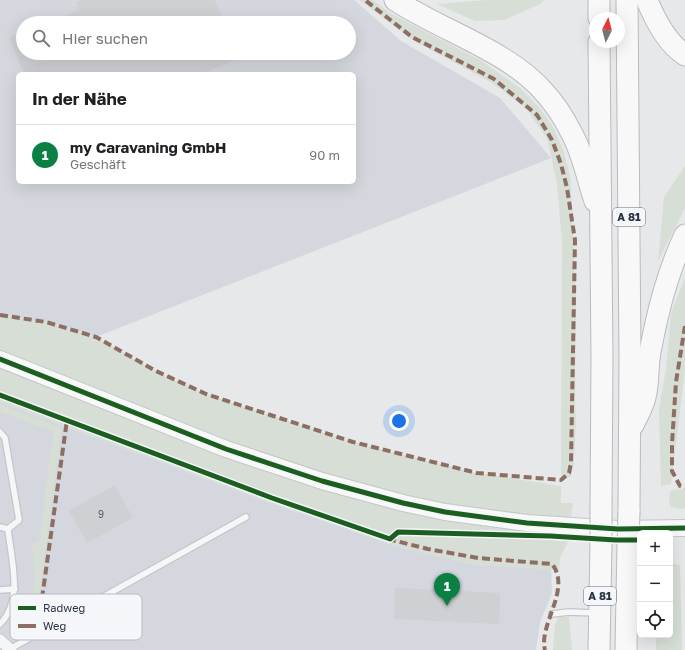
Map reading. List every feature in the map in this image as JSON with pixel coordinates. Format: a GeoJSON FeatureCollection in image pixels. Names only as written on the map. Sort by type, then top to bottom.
{"type":"FeatureCollection","features":[{"type":"Feature","properties":{"kind":"highway"},"geometry":{"type":"LineString","coordinates":[[395,0],[410,10],[506,61],[543,91],[560,112],[572,133],[580,152],[601,222]]}},
{"type":"Feature","properties":{"kind":"highway"},"geometry":{"type":"LineString","coordinates":[[599,0],[599,12]]}},
{"type":"Feature","properties":{"kind":"highway","name":"A 81"},"geometry":{"type":"LineString","coordinates":[[626,650],[630,357],[627,0]]}},
{"type":"Feature","properties":{"kind":"highway"},"geometry":{"type":"LineString","coordinates":[[647,0],[657,22],[668,39],[685,55]]}},
{"type":"Feature","properties":{"kind":"highway","name":"A 81"},"geometry":{"type":"LineString","coordinates":[[599,48],[601,222],[601,511],[599,650]]}},
{"type":"Feature","properties":{"kind":"highway"},"geometry":{"type":"LineString","coordinates":[[629,433],[645,397],[649,357],[658,312],[673,260],[685,235]]}},
{"type":"Feature","properties":{"kind":"street"},"geometry":{"type":"LineString","coordinates":[[0,359],[226,449],[322,481],[403,503],[445,512],[527,523],[618,529],[685,528]]}},
{"type":"Feature","properties":{"kind":"street"},"geometry":{"type":"LineString","coordinates":[[0,640],[11,649]]}},
{"type":"Feature","properties":{"kind":"lane"},"geometry":{"type":"LineString","coordinates":[[0,432],[5,438],[19,520],[8,529]]}},
{"type":"Feature","properties":{"kind":"lane"},"geometry":{"type":"LineString","coordinates":[[109,594],[246,517]]}},
{"type":"Feature","properties":{"kind":"lane"},"geometry":{"type":"LineString","coordinates":[[0,527],[8,529]]}},
{"type":"Feature","properties":{"kind":"lane"},"geometry":{"type":"LineString","coordinates":[[8,529],[15,589],[14,594]]}},
{"type":"Feature","properties":{"kind":"lane"},"geometry":{"type":"LineString","coordinates":[[0,590],[15,589]]}},
{"type":"Feature","properties":{"kind":"lane"},"geometry":{"type":"LineString","coordinates":[[0,624],[10,608]]}},
{"type":"Feature","properties":{"kind":"lane"},"geometry":{"type":"LineString","coordinates":[[552,614],[569,612],[600,613]]}},
{"type":"Feature","properties":{"kind":"lane"},"geometry":{"type":"LineString","coordinates":[[11,649],[27,640]]}},
{"type":"Feature","properties":{"kind":"shaded area"},"geometry":{"type":"Polygon","coordinates":[[[0,0],[354,0],[401,41],[500,98],[551,158],[96,337],[46,322],[0,315],[0,0]]]}},
{"type":"Feature","properties":{"kind":"shaded area"},"geometry":{"type":"Polygon","coordinates":[[[359,0],[373,0],[390,13],[480,60],[520,88],[540,108],[553,127],[564,152],[570,176],[572,207],[576,299],[576,422],[574,462],[571,476],[561,480],[562,242],[557,183],[547,138],[525,107],[492,83],[413,40],[359,0]]]}},
{"type":"Feature","properties":{"kind":"shaded area"},"geometry":{"type":"Polygon","coordinates":[[[488,0],[544,0],[540,4],[504,20],[475,21],[437,4],[488,0]]]}},
{"type":"Feature","properties":{"kind":"shaded area"},"geometry":{"type":"Polygon","coordinates":[[[685,166],[685,208],[658,261],[664,197],[685,166]]]}},
{"type":"Feature","properties":{"kind":"shaded area"},"geometry":{"type":"Polygon","coordinates":[[[685,277],[685,370],[671,484],[661,486],[659,409],[666,369],[671,313],[685,277]]]}},
{"type":"Feature","properties":{"kind":"shaded area"},"geometry":{"type":"Polygon","coordinates":[[[0,315],[46,322],[96,337],[156,371],[206,394],[353,442],[477,473],[561,486],[561,503],[573,503],[567,544],[560,557],[559,570],[476,565],[401,548],[264,501],[0,402],[0,315]]]}},
{"type":"Feature","properties":{"kind":"shaded area"},"geometry":{"type":"Polygon","coordinates":[[[0,402],[264,501],[401,548],[476,565],[551,569],[552,593],[540,622],[536,650],[0,650],[0,402]]]}},
{"type":"Feature","properties":{"kind":"shaded area"},"geometry":{"type":"Polygon","coordinates":[[[0,404],[62,428],[39,594],[32,594],[35,579],[32,543],[39,542],[53,432],[0,412],[0,404]]]}},
{"type":"Feature","properties":{"kind":"shaded area"},"geometry":{"type":"Polygon","coordinates":[[[685,489],[685,509],[671,507],[669,502],[670,491],[685,489]]]}},
{"type":"Feature","properties":{"kind":"shaded area"},"geometry":{"type":"Polygon","coordinates":[[[673,564],[680,565],[682,650],[656,650],[656,638],[673,638],[673,564]]]}},
{"type":"Feature","properties":{"kind":"shaded area"},"geometry":{"type":"Polygon","coordinates":[[[559,617],[569,617],[572,650],[553,650],[555,624],[559,617]]]}},
{"type":"Feature","properties":{"kind":"building"},"geometry":{"type":"Polygon","coordinates":[[[82,0],[215,0],[222,16],[64,16],[79,10],[76,2],[82,0]]]}},
{"type":"Feature","properties":{"kind":"building"},"geometry":{"type":"Polygon","coordinates":[[[16,34],[16,54],[9,37],[16,34]]]}},
{"type":"Feature","properties":{"kind":"building"},"geometry":{"type":"Polygon","coordinates":[[[18,60],[236,60],[205,72],[23,72],[18,60]]]}},
{"type":"Feature","properties":{"kind":"building"},"geometry":{"type":"Polygon","coordinates":[[[115,485],[133,518],[87,543],[69,511],[115,485]]]}},
{"type":"Feature","properties":{"kind":"building"},"geometry":{"type":"Polygon","coordinates":[[[395,588],[500,593],[499,624],[394,619],[395,588]]]}},
{"type":"Feature","properties":{"kind":"marked path"},"geometry":{"type":"LineString","coordinates":[[0,315],[46,322],[96,337],[156,371],[206,394],[353,442],[477,473],[561,480],[569,473],[571,463],[575,240],[567,188],[561,164],[552,140],[537,115],[494,79],[412,37],[365,0]]}},
{"type":"Feature","properties":{"kind":"marked path"},"geometry":{"type":"LineString","coordinates":[[685,326],[676,382],[672,444],[672,471],[680,486],[685,488]]}},
{"type":"Feature","properties":{"kind":"marked path"},"geometry":{"type":"LineString","coordinates":[[43,594],[67,420]]}},
{"type":"Feature","properties":{"kind":"marked path"},"geometry":{"type":"LineString","coordinates":[[388,539],[428,549],[478,558],[552,564],[557,574],[558,584],[557,596],[544,640],[545,650]]}},
{"type":"Feature","properties":{"kind":"cycle path"},"geometry":{"type":"LineString","coordinates":[[0,359],[226,449],[322,481],[403,503],[445,512],[527,523],[618,529],[685,528]]}},
{"type":"Feature","properties":{"kind":"cycle path"},"geometry":{"type":"LineString","coordinates":[[0,395],[272,498],[390,539],[398,532],[637,540]]}},
{"type":"Feature","properties":{"kind":"place","name":"my Caravaning GmbH"},"geometry":{"type":"Point","coordinates":[447,606]}}]}
